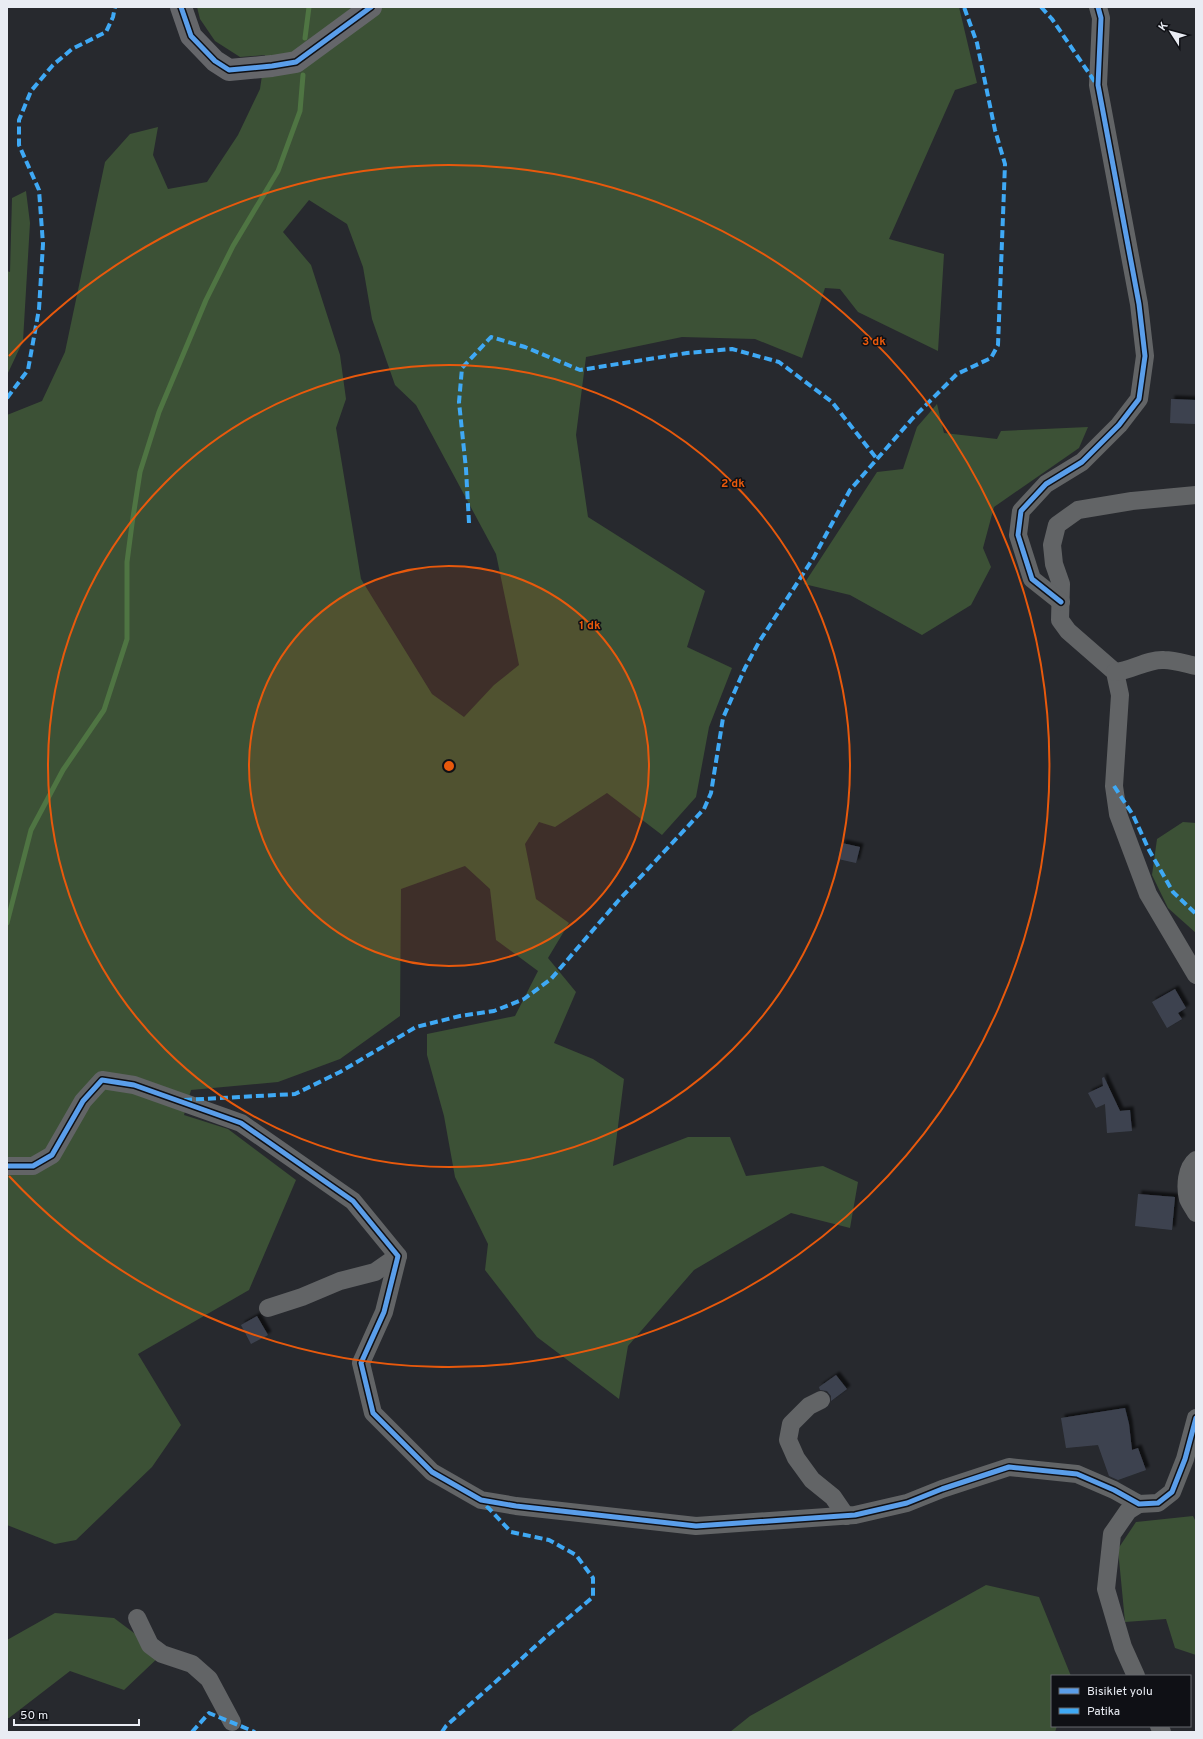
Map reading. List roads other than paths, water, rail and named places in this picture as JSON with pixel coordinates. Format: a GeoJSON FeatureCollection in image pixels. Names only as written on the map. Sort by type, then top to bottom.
{"type":"FeatureCollection","features":[{"type":"Feature","properties":{"kind":"street"},"geometry":{"type":"LineString","coordinates":[[181,7],[191,36],[215,61],[229,70],[296,62],[371,7]]}},
{"type":"Feature","properties":{"kind":"street"},"geometry":{"type":"LineString","coordinates":[[1061,602],[1032,579],[1018,535],[1021,511],[1046,484],[1082,462],[1119,425],[1139,398],[1145,356],[1139,304],[1098,85],[1101,18],[1098,7]]}},
{"type":"Feature","properties":{"kind":"street"},"geometry":{"type":"LineString","coordinates":[[1196,495],[1132,501],[1078,510],[1057,525],[1052,545],[1054,564],[1061,584],[1060,620],[1068,631],[1115,672],[1120,695],[1114,786],[1118,814],[1148,894],[1196,975]]}},
{"type":"Feature","properties":{"kind":"street"},"geometry":{"type":"LineString","coordinates":[[1115,672],[1122,671],[1133,666],[1163,660],[1196,666]]}},
{"type":"Feature","properties":{"kind":"street"},"geometry":{"type":"LineString","coordinates":[[7,1166],[33,1166],[52,1155],[83,1101],[102,1080],[134,1085],[241,1123],[353,1201],[398,1256]]}},
{"type":"Feature","properties":{"kind":"street"},"geometry":{"type":"LineString","coordinates":[[1196,1160],[1191,1164],[1186,1181],[1188,1199],[1196,1213]]}},
{"type":"Feature","properties":{"kind":"street"},"geometry":{"type":"LineString","coordinates":[[268,1308],[302,1298],[340,1281],[375,1272],[398,1256]]}},
{"type":"Feature","properties":{"kind":"street"},"geometry":{"type":"LineString","coordinates":[[398,1256],[384,1312],[362,1364],[373,1413],[432,1472],[481,1500],[516,1506],[696,1526],[846,1516],[907,1503],[942,1489],[1009,1467],[1077,1474],[1114,1490],[1139,1504]]}},
{"type":"Feature","properties":{"kind":"street"},"geometry":{"type":"LineString","coordinates":[[821,1400],[809,1406],[791,1424],[788,1440],[796,1458],[812,1480],[833,1497],[846,1516]]}},
{"type":"Feature","properties":{"kind":"street"},"geometry":{"type":"LineString","coordinates":[[1136,1675],[1123,1647],[1106,1588],[1112,1534],[1128,1511],[1139,1504],[1158,1502],[1172,1492],[1185,1459],[1196,1418]]}},
{"type":"Feature","properties":{"kind":"street"},"geometry":{"type":"LineString","coordinates":[[137,1618],[150,1645],[162,1654],[192,1664],[209,1678],[232,1722]]}},
{"type":"Feature","properties":{"kind":"waterway"},"geometry":{"type":"LineString","coordinates":[[305,38],[309,7]]}},
{"type":"Feature","properties":{"kind":"waterway"},"geometry":{"type":"LineString","coordinates":[[7,923],[31,830],[63,770],[104,710],[127,639],[127,562],[132,524],[140,472],[159,412],[206,300],[233,246],[278,171],[300,111],[303,75]]}}]}
